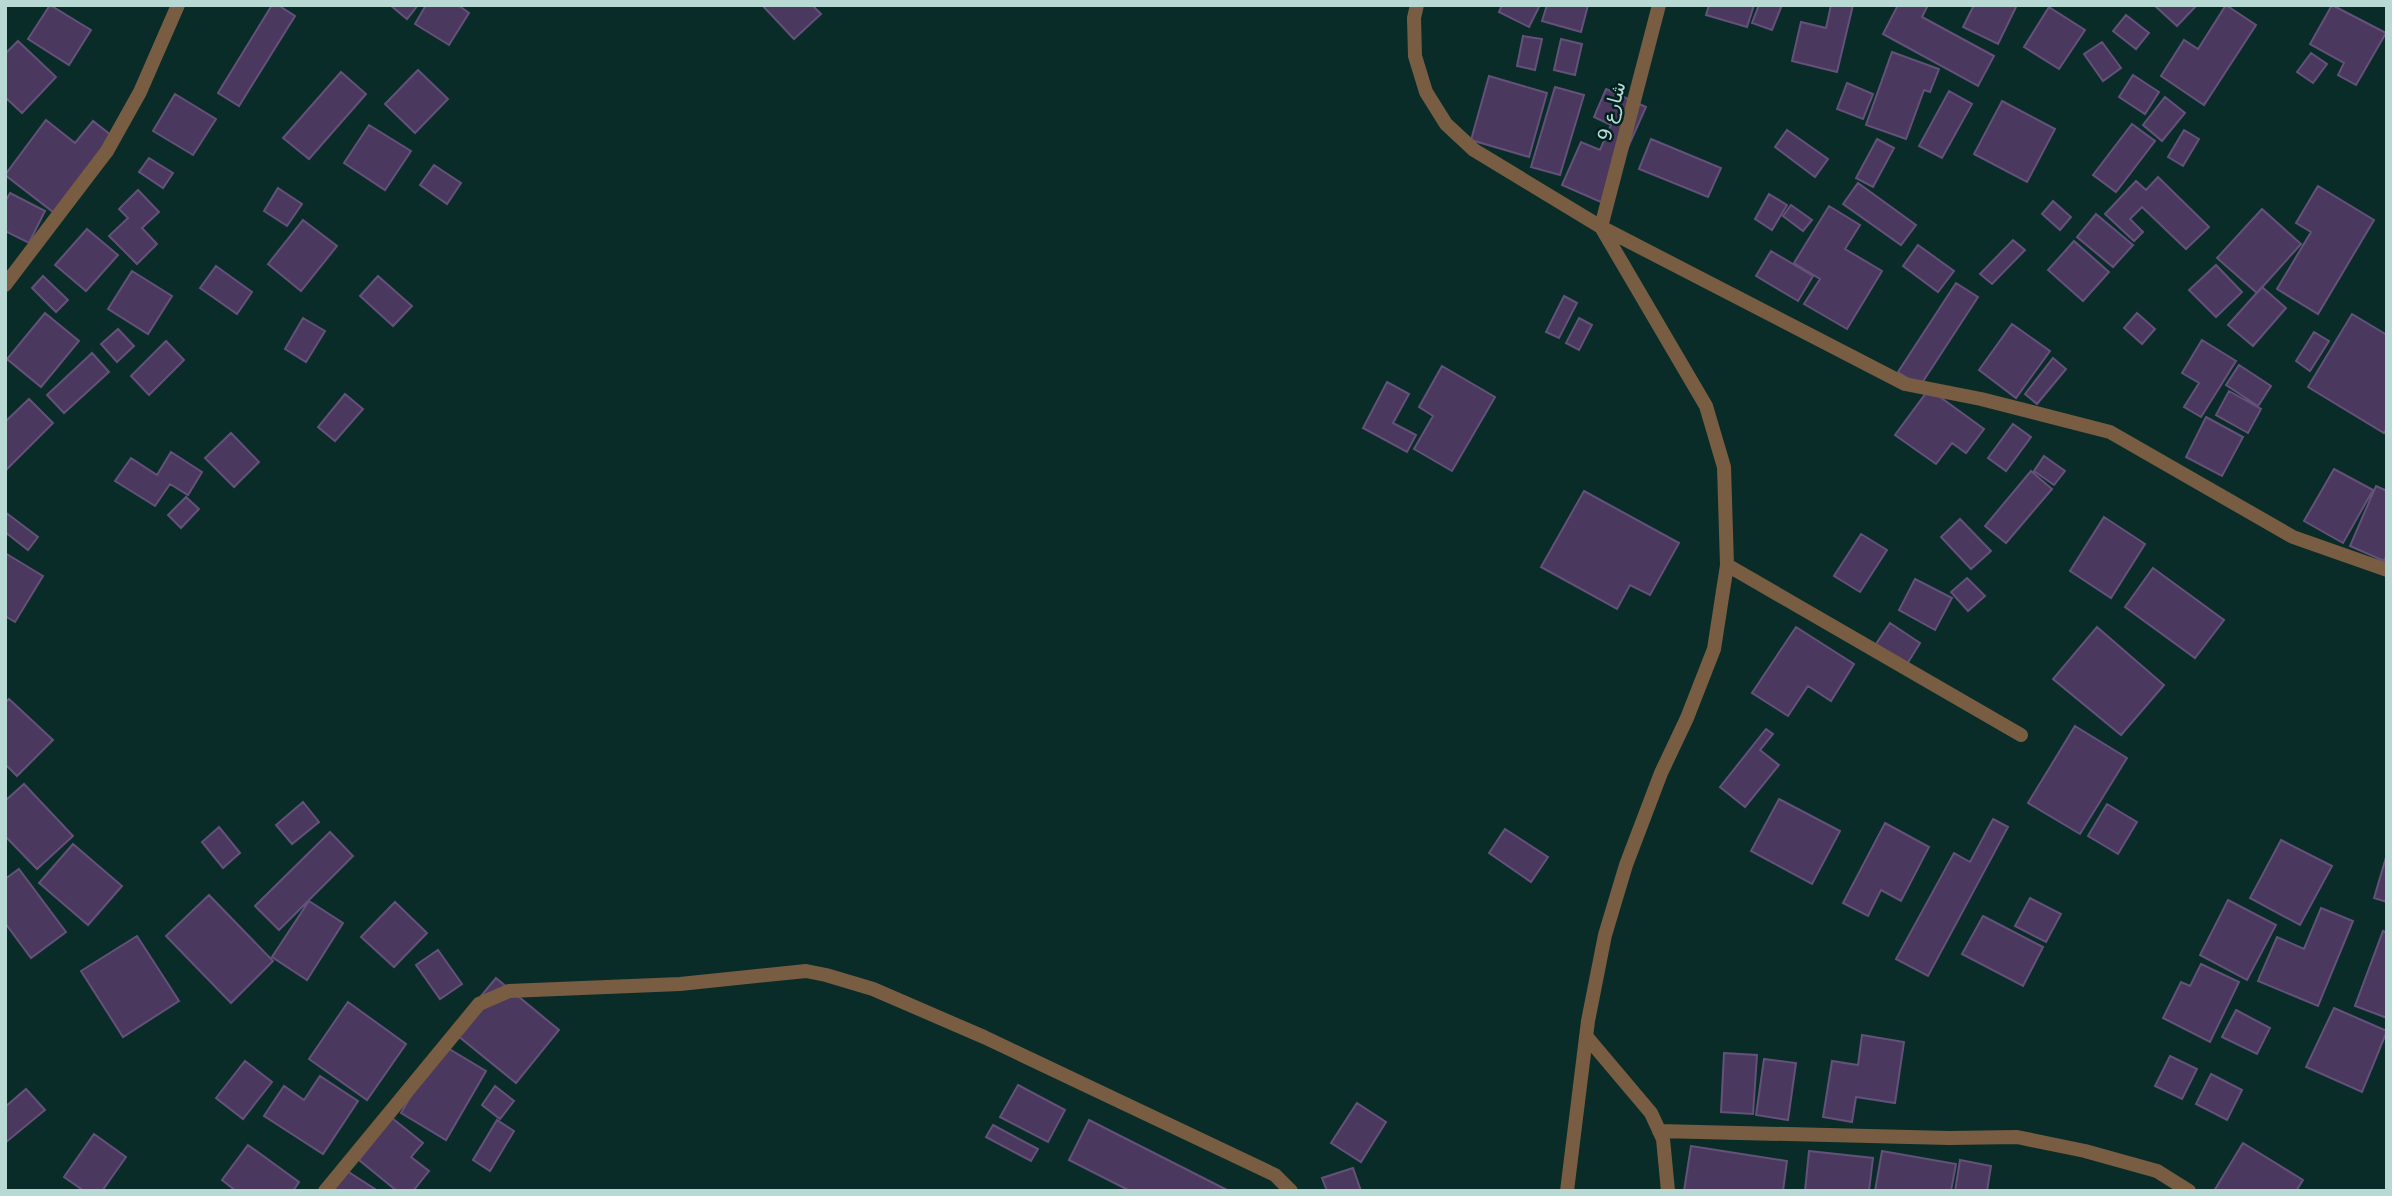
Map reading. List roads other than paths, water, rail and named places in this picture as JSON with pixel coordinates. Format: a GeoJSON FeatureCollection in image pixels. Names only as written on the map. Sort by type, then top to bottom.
{"type":"FeatureCollection","features":[{"type":"Feature","properties":{"kind":"street"},"geometry":{"type":"LineString","coordinates":[[7,280],[107,151],[140,92],[178,5]]}},
{"type":"Feature","properties":{"kind":"street"},"geometry":{"type":"LineString","coordinates":[[1417,5],[1414,18],[1415,56],[1426,92],[1446,124],[1474,150],[1601,227],[1905,384],[1981,399],[2110,432],[2293,537],[2387,570]]}},
{"type":"Feature","properties":{"kind":"street","name":"شارع 9"},"geometry":{"type":"LineString","coordinates":[[1601,227],[1659,5]]}},
{"type":"Feature","properties":{"kind":"street"},"geometry":{"type":"LineString","coordinates":[[1567,1191],[1586,1036],[1605,935],[1626,865],[1661,773],[1687,718],[1714,649],[1727,565],[1724,467],[1706,406],[1601,227]]}},
{"type":"Feature","properties":{"kind":"street"},"geometry":{"type":"LineString","coordinates":[[1727,565],[2021,735]]}},
{"type":"Feature","properties":{"kind":"street"},"geometry":{"type":"LineString","coordinates":[[325,1191],[479,1004],[509,991],[680,984],[806,971],[873,989],[984,1037],[1275,1175],[1291,1191]]}},
{"type":"Feature","properties":{"kind":"street"},"geometry":{"type":"LineString","coordinates":[[1586,1036],[1635,1090],[1651,1113],[1663,1139],[1668,1191]]}},
{"type":"Feature","properties":{"kind":"street"},"geometry":{"type":"LineString","coordinates":[[1659,1131],[1949,1138],[2017,1137],[2085,1150],[2157,1171],[2189,1191]]}}]}
